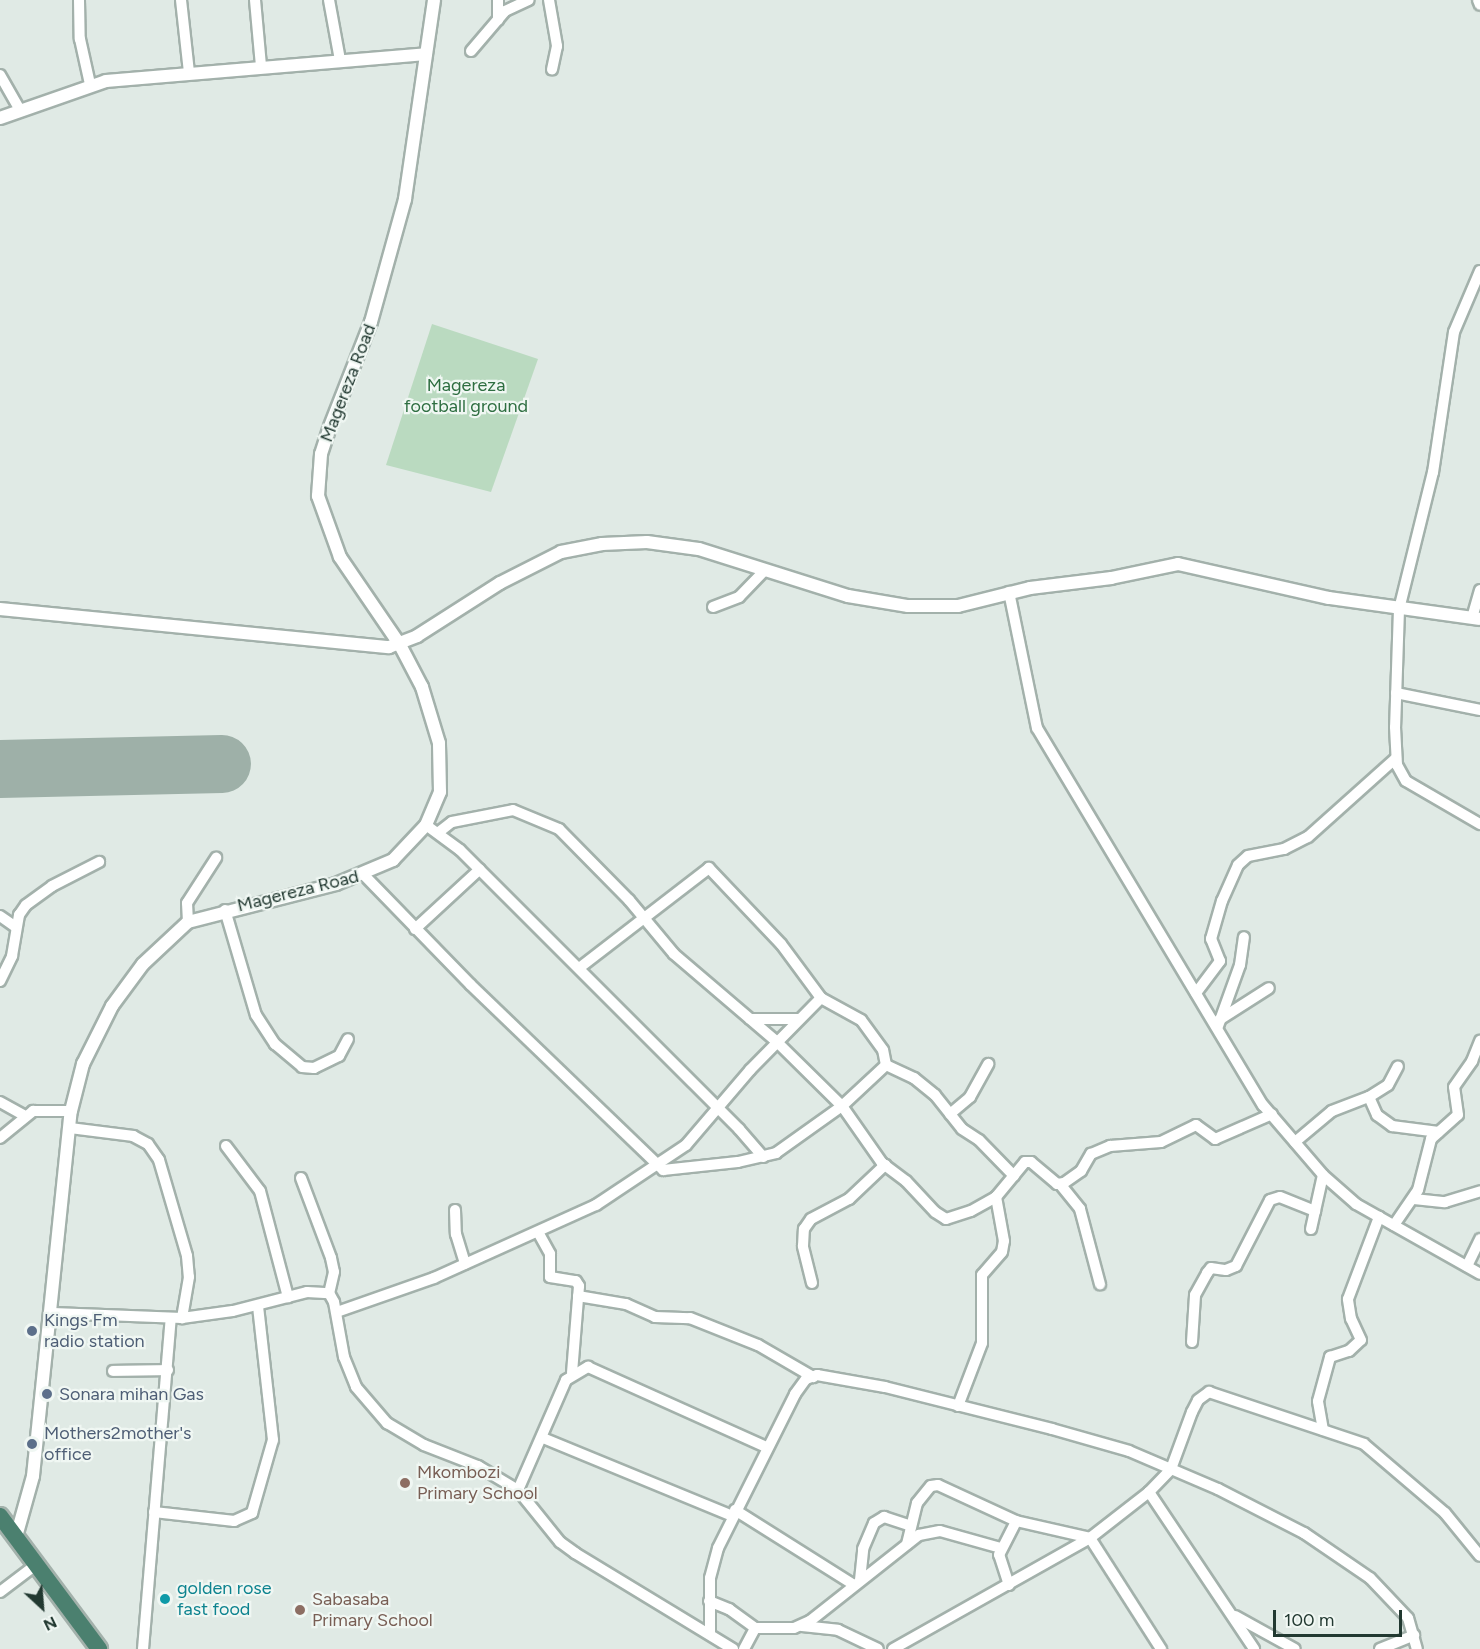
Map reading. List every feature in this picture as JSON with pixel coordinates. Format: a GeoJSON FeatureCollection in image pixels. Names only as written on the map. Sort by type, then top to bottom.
{"type":"FeatureCollection","features":[{"type":"Feature","properties":{"kind":"highway"},"geometry":{"type":"LineString","coordinates":[[0,1516],[99,1649]]}},
{"type":"Feature","properties":{"kind":"street"},"geometry":{"type":"LineString","coordinates":[[79,0],[80,39],[90,84]]}},
{"type":"Feature","properties":{"kind":"street"},"geometry":{"type":"LineString","coordinates":[[180,0],[189,73]]}},
{"type":"Feature","properties":{"kind":"street"},"geometry":{"type":"LineString","coordinates":[[255,0],[261,66]]}},
{"type":"Feature","properties":{"kind":"street"},"geometry":{"type":"LineString","coordinates":[[329,0],[340,60]]}},
{"type":"Feature","properties":{"kind":"street","name":"Magereza Road"},"geometry":{"type":"LineString","coordinates":[[16,1537],[33,1476],[53,1313],[71,1111],[83,1064],[112,1006],[143,964],[188,922],[225,910],[364,875],[393,860],[426,825],[440,792],[439,743],[422,687],[400,645],[340,557],[322,512],[319,477],[329,429],[371,322],[405,200],[434,0]]}},
{"type":"Feature","properties":{"kind":"street"},"geometry":{"type":"LineString","coordinates":[[498,0],[498,20]]}},
{"type":"Feature","properties":{"kind":"street"},"geometry":{"type":"LineString","coordinates":[[471,51],[511,6],[529,0]]}},
{"type":"Feature","properties":{"kind":"street"},"geometry":{"type":"LineString","coordinates":[[549,0],[557,46],[552,69]]}},
{"type":"Feature","properties":{"kind":"street"},"geometry":{"type":"LineString","coordinates":[[1478,0],[1480,5]]}},
{"type":"Feature","properties":{"kind":"street"},"geometry":{"type":"LineString","coordinates":[[0,118],[90,84],[261,66],[426,54]]}},
{"type":"Feature","properties":{"kind":"street"},"geometry":{"type":"LineString","coordinates":[[0,75],[20,110]]}},
{"type":"Feature","properties":{"kind":"street"},"geometry":{"type":"LineString","coordinates":[[1480,271],[1454,332],[1433,472],[1399,609],[1396,693],[1396,758],[1406,781],[1480,824]]}},
{"type":"Feature","properties":{"kind":"street"},"geometry":{"type":"LineString","coordinates":[[0,609],[357,646],[400,645],[533,564],[573,549],[602,544],[673,544],[848,596],[908,606],[958,606],[1010,592],[1112,578],[1178,564],[1329,598],[1476,618],[1480,590]]}},
{"type":"Feature","properties":{"kind":"street"},"geometry":{"type":"LineString","coordinates":[[713,607],[739,597],[765,570]]}},
{"type":"Feature","properties":{"kind":"street"},"geometry":{"type":"LineString","coordinates":[[1010,592],[1037,728],[1196,993],[1218,1023],[1272,1114],[1323,1175],[1379,1217],[1480,1274]]}},
{"type":"Feature","properties":{"kind":"street"},"geometry":{"type":"LineString","coordinates":[[1396,693],[1480,710]]}},
{"type":"Feature","properties":{"kind":"street"},"geometry":{"type":"LineString","coordinates":[[1196,993],[1220,960],[1211,939],[1222,901],[1238,866],[1248,856],[1284,849],[1308,837],[1396,758]]}},
{"type":"Feature","properties":{"kind":"street"},"geometry":{"type":"LineString","coordinates":[[439,832],[452,822],[513,810],[534,816],[566,835],[644,918],[674,954],[777,1042],[842,1106],[885,1165],[906,1181],[935,1212],[946,1219],[996,1197],[1022,1164],[1031,1162],[1060,1184],[1080,1209],[1100,1284]]}},
{"type":"Feature","properties":{"kind":"street"},"geometry":{"type":"LineString","coordinates":[[426,825],[439,832],[480,869],[763,1157]]}},
{"type":"Feature","properties":{"kind":"street"},"geometry":{"type":"LineString","coordinates":[[188,922],[187,903],[216,858]]}},
{"type":"Feature","properties":{"kind":"street"},"geometry":{"type":"LineString","coordinates":[[0,981],[12,956],[16,927],[26,905],[35,896],[99,862]]}},
{"type":"Feature","properties":{"kind":"street"},"geometry":{"type":"LineString","coordinates":[[579,968],[709,868],[781,944],[821,998],[861,1020],[883,1050],[886,1065]]}},
{"type":"Feature","properties":{"kind":"street"},"geometry":{"type":"LineString","coordinates":[[416,928],[480,869]]}},
{"type":"Feature","properties":{"kind":"street"},"geometry":{"type":"LineString","coordinates":[[364,875],[641,1147],[653,1164],[668,1171],[763,1157],[789,1146],[842,1106],[886,1065]]}},
{"type":"Feature","properties":{"kind":"street"},"geometry":{"type":"LineString","coordinates":[[225,910],[256,1015],[275,1044],[302,1066],[314,1068],[339,1056],[348,1039]]}},
{"type":"Feature","properties":{"kind":"street"},"geometry":{"type":"LineString","coordinates":[[0,916],[16,927]]}},
{"type":"Feature","properties":{"kind":"street"},"geometry":{"type":"LineString","coordinates":[[1218,1023],[1240,965],[1244,937]]}},
{"type":"Feature","properties":{"kind":"street"},"geometry":{"type":"LineString","coordinates":[[1218,1023],[1269,988]]}},
{"type":"Feature","properties":{"kind":"street"},"geometry":{"type":"LineString","coordinates":[[337,1312],[465,1264],[583,1213],[653,1164],[686,1145],[777,1042],[821,998]]}},
{"type":"Feature","properties":{"kind":"street"},"geometry":{"type":"LineString","coordinates":[[750,1019],[800,1019]]}},
{"type":"Feature","properties":{"kind":"street"},"geometry":{"type":"LineString","coordinates":[[1394,1225],[1414,1198],[1429,1143],[1458,1115],[1454,1087],[1472,1061],[1480,1041]]}},
{"type":"Feature","properties":{"kind":"street"},"geometry":{"type":"LineString","coordinates":[[950,1114],[970,1096],[988,1064]]}},
{"type":"Feature","properties":{"kind":"street"},"geometry":{"type":"LineString","coordinates":[[886,1065],[914,1078],[935,1095],[950,1114],[1014,1176]]}},
{"type":"Feature","properties":{"kind":"street"},"geometry":{"type":"LineString","coordinates":[[1295,1143],[1332,1110],[1369,1097],[1388,1085],[1398,1066]]}},
{"type":"Feature","properties":{"kind":"street"},"geometry":{"type":"LineString","coordinates":[[1369,1097],[1377,1115],[1392,1126],[1439,1132]]}},
{"type":"Feature","properties":{"kind":"street"},"geometry":{"type":"LineString","coordinates":[[0,1102],[23,1115]]}},
{"type":"Feature","properties":{"kind":"street"},"geometry":{"type":"LineString","coordinates":[[0,1138],[23,1115],[48,1108],[71,1111]]}},
{"type":"Feature","properties":{"kind":"street"},"geometry":{"type":"LineString","coordinates":[[1060,1184],[1081,1171],[1094,1152],[1110,1146],[1161,1142],[1196,1125],[1215,1139],[1272,1114]]}},
{"type":"Feature","properties":{"kind":"street"},"geometry":{"type":"LineString","coordinates":[[70,1128],[133,1136],[148,1144],[159,1160],[187,1256],[189,1277],[176,1318],[168,1370],[143,1649]]}},
{"type":"Feature","properties":{"kind":"street"},"geometry":{"type":"LineString","coordinates":[[226,1146],[260,1191],[288,1297]]}},
{"type":"Feature","properties":{"kind":"street"},"geometry":{"type":"LineString","coordinates":[[812,1282],[803,1240],[808,1223],[849,1199],[885,1165]]}},
{"type":"Feature","properties":{"kind":"street"},"geometry":{"type":"LineString","coordinates":[[1311,1229],[1323,1175]]}},
{"type":"Feature","properties":{"kind":"street"},"geometry":{"type":"LineString","coordinates":[[302,1178],[331,1258],[334,1272],[328,1293],[337,1312],[344,1357],[356,1387],[387,1423],[424,1445],[478,1466],[518,1490],[567,1547],[733,1649]]}},
{"type":"Feature","properties":{"kind":"street"},"geometry":{"type":"LineString","coordinates":[[1414,1198],[1445,1202],[1480,1191]]}},
{"type":"Feature","properties":{"kind":"street"},"geometry":{"type":"LineString","coordinates":[[958,1406],[982,1343],[982,1275],[1002,1252],[1003,1225],[996,1197]]}},
{"type":"Feature","properties":{"kind":"street"},"geometry":{"type":"LineString","coordinates":[[1192,1342],[1195,1295],[1207,1272],[1211,1268],[1226,1270],[1236,1266],[1270,1200],[1280,1197],[1315,1211]]}},
{"type":"Feature","properties":{"kind":"street"},"geometry":{"type":"LineString","coordinates":[[455,1210],[456,1234],[465,1264]]}},
{"type":"Feature","properties":{"kind":"street"},"geometry":{"type":"LineString","coordinates":[[1323,1430],[1318,1401],[1330,1357],[1349,1351],[1361,1340],[1351,1319],[1348,1299],[1379,1217]]}},
{"type":"Feature","properties":{"kind":"street"},"geometry":{"type":"LineString","coordinates":[[518,1490],[543,1438],[561,1389],[572,1373],[578,1296],[576,1281],[550,1277],[550,1254],[538,1232]]}},
{"type":"Feature","properties":{"kind":"street"},"geometry":{"type":"LineString","coordinates":[[1467,1266],[1480,1239]]}},
{"type":"Feature","properties":{"kind":"street"},"geometry":{"type":"LineString","coordinates":[[53,1313],[176,1318],[258,1306],[288,1297],[328,1293]]}},
{"type":"Feature","properties":{"kind":"street"},"geometry":{"type":"LineString","coordinates":[[578,1296],[626,1304],[655,1317],[680,1316],[704,1323],[758,1345],[813,1377],[864,1382],[1104,1443],[1171,1469],[1273,1515],[1343,1557],[1396,1602],[1414,1635],[1417,1649]]}},
{"type":"Feature","properties":{"kind":"street"},"geometry":{"type":"LineString","coordinates":[[154,1512],[234,1521],[252,1513],[273,1440],[258,1306]]}},
{"type":"Feature","properties":{"kind":"street"},"geometry":{"type":"LineString","coordinates":[[572,1373],[594,1369],[766,1447]]}},
{"type":"Feature","properties":{"kind":"street"},"geometry":{"type":"LineString","coordinates":[[113,1371],[168,1370]]}},
{"type":"Feature","properties":{"kind":"street"},"geometry":{"type":"LineString","coordinates":[[710,1634],[709,1601],[712,1564],[766,1447],[795,1394],[813,1377]]}},
{"type":"Feature","properties":{"kind":"street"},"geometry":{"type":"LineString","coordinates":[[893,1649],[1090,1538],[1149,1492],[1171,1469],[1191,1412],[1198,1400],[1209,1392],[1323,1430],[1373,1450],[1445,1513],[1480,1556]]}},
{"type":"Feature","properties":{"kind":"street"},"geometry":{"type":"LineString","coordinates":[[543,1438],[734,1513],[857,1582]]}},
{"type":"Feature","properties":{"kind":"street"},"geometry":{"type":"LineString","coordinates":[[907,1544],[917,1503],[931,1486],[938,1485],[1016,1521],[1090,1538],[1161,1649]]}},
{"type":"Feature","properties":{"kind":"street"},"geometry":{"type":"LineString","coordinates":[[1149,1492],[1254,1649]]}},
{"type":"Feature","properties":{"kind":"street"},"geometry":{"type":"LineString","coordinates":[[857,1582],[863,1549],[874,1523],[884,1517],[911,1526]]}},
{"type":"Feature","properties":{"kind":"street"},"geometry":{"type":"LineString","coordinates":[[1009,1585],[1001,1548],[1016,1521]]}},
{"type":"Feature","properties":{"kind":"street"},"geometry":{"type":"LineString","coordinates":[[802,1626],[919,1535],[940,1532],[1001,1548]]}},
{"type":"Feature","properties":{"kind":"street"},"geometry":{"type":"LineString","coordinates":[[0,1592],[37,1564]]}},
{"type":"Feature","properties":{"kind":"street"},"geometry":{"type":"LineString","coordinates":[[709,1601],[729,1609],[755,1628],[802,1626],[838,1630],[878,1649]]}},
{"type":"Feature","properties":{"kind":"street"},"geometry":{"type":"LineString","coordinates":[[1231,1614],[1295,1649]]}},
{"type":"Feature","properties":{"kind":"street"},"geometry":{"type":"LineString","coordinates":[[744,1649],[755,1628]]}},
{"type":"Feature","properties":{"kind":"street"},"geometry":{"type":"LineString","coordinates":[[1380,1649],[1414,1635]]}},
{"type":"Feature","properties":{"kind":"green space","name":"Magereza football ground"},"geometry":{"type":"Polygon","coordinates":[[[432,324],[538,359],[491,492],[386,465],[432,324]]]}},
{"type":"Feature","properties":{"kind":"runway"},"geometry":{"type":"LineString","coordinates":[[0,769],[222,764]]}},
{"type":"Feature","properties":{"kind":"place","name":"Kings Fm radio station"},"geometry":{"type":"Point","coordinates":[32,1331]}},
{"type":"Feature","properties":{"kind":"place","name":"Sonara mihan Gas"},"geometry":{"type":"Point","coordinates":[47,1394]}},
{"type":"Feature","properties":{"kind":"place","name":"Mothers2mother's office"},"geometry":{"type":"Point","coordinates":[32,1444]}},
{"type":"Feature","properties":{"kind":"place","name":"Mkombozi Primary School"},"geometry":{"type":"Point","coordinates":[405,1483]}},
{"type":"Feature","properties":{"kind":"place","name":"golden rose fast food"},"geometry":{"type":"Point","coordinates":[165,1599]}},
{"type":"Feature","properties":{"kind":"place","name":"Sabasaba Primary School"},"geometry":{"type":"Point","coordinates":[300,1610]}}]}
